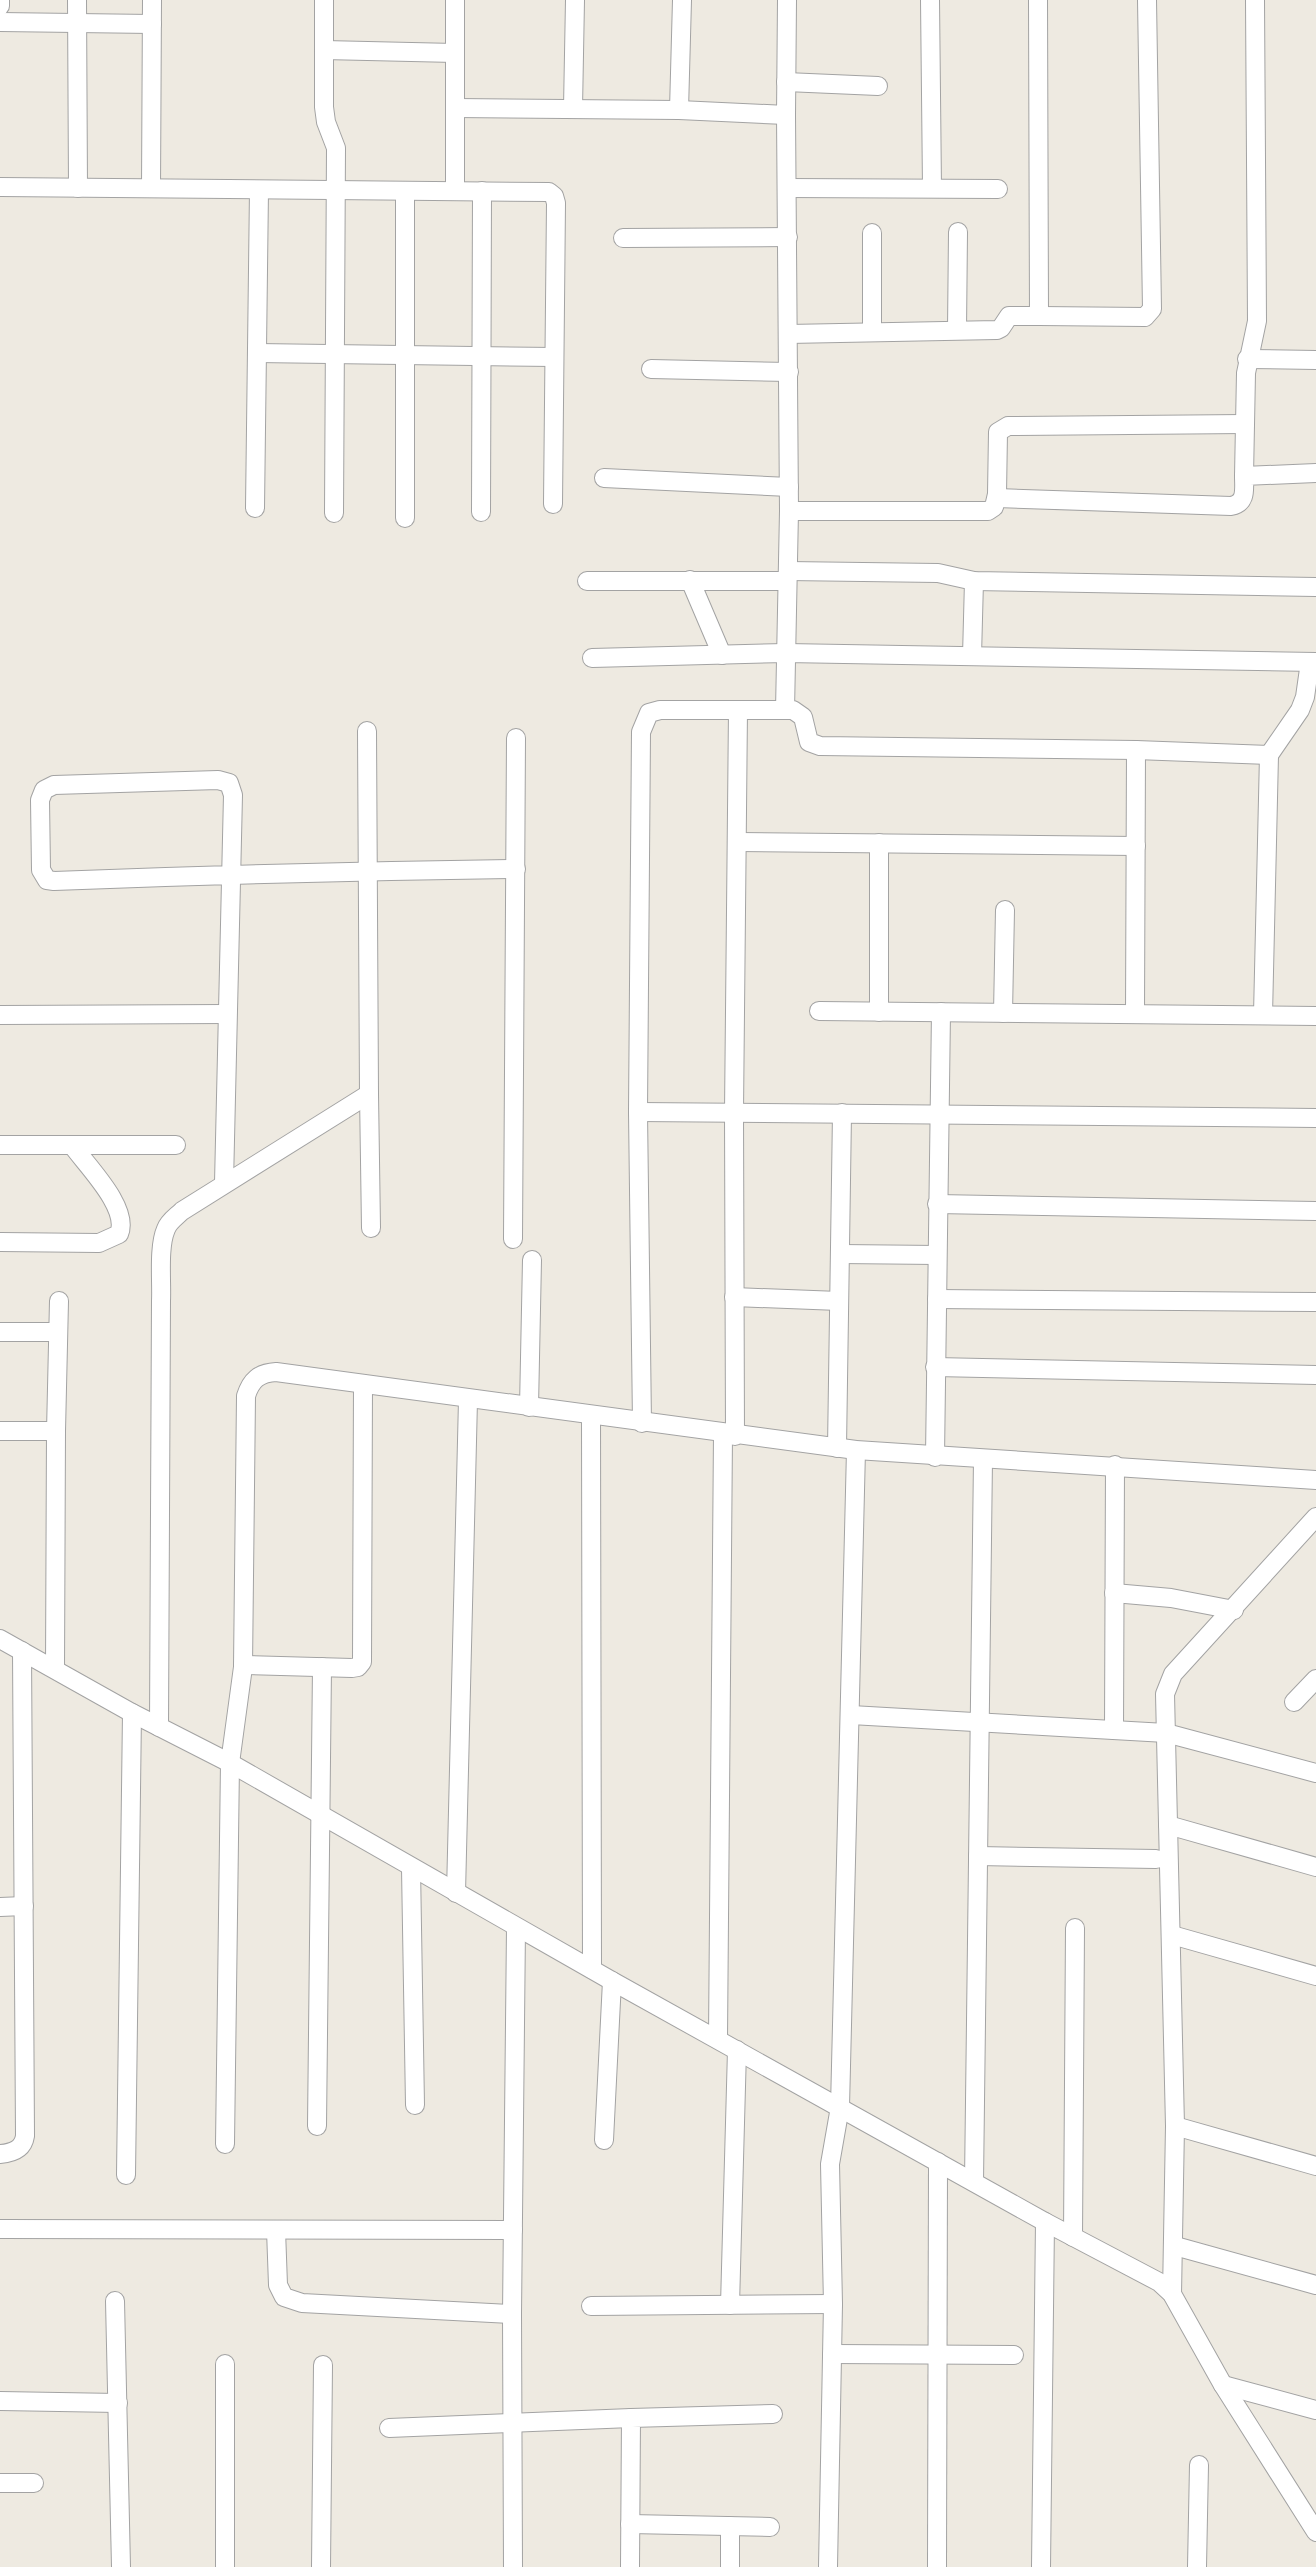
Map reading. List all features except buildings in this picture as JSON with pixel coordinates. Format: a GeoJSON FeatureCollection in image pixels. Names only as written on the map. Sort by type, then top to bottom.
{"type":"FeatureCollection","features":[{"type":"Feature","properties":{"kind":"street"},"geometry":{"type":"LineString","coordinates":[[0,0],[0,6]]}},
{"type":"Feature","properties":{"kind":"street"},"geometry":{"type":"LineString","coordinates":[[77,0],[78,188]]}},
{"type":"Feature","properties":{"kind":"street"},"geometry":{"type":"LineString","coordinates":[[151,188],[152,0]]}},
{"type":"Feature","properties":{"kind":"street"},"geometry":{"type":"LineString","coordinates":[[324,0],[324,107],[326,122],[336,148],[334,513]]}},
{"type":"Feature","properties":{"kind":"street"},"geometry":{"type":"LineString","coordinates":[[455,0],[455,191]]}},
{"type":"Feature","properties":{"kind":"street"},"geometry":{"type":"LineString","coordinates":[[573,108],[575,0]]}},
{"type":"Feature","properties":{"kind":"street"},"geometry":{"type":"LineString","coordinates":[[679,110],[682,0]]}},
{"type":"Feature","properties":{"kind":"street"},"geometry":{"type":"LineString","coordinates":[[785,710],[789,511],[787,0]]}},
{"type":"Feature","properties":{"kind":"street"},"geometry":{"type":"LineString","coordinates":[[930,0],[932,188]]}},
{"type":"Feature","properties":{"kind":"street"},"geometry":{"type":"LineString","coordinates":[[1038,0],[1040,316]]}},
{"type":"Feature","properties":{"kind":"street"},"geometry":{"type":"LineString","coordinates":[[788,334],[997,330],[1001,328],[1009,316],[1146,317],[1152,309],[1147,0]]}},
{"type":"Feature","properties":{"kind":"street"},"geometry":{"type":"LineString","coordinates":[[997,498],[1230,506],[1240,503],[1243,498],[1247,359],[1256,334],[1257,321],[1255,0]]}},
{"type":"Feature","properties":{"kind":"street"},"geometry":{"type":"LineString","coordinates":[[0,22],[152,24]]}},
{"type":"Feature","properties":{"kind":"street"},"geometry":{"type":"LineString","coordinates":[[324,50],[455,53]]}},
{"type":"Feature","properties":{"kind":"street"},"geometry":{"type":"LineString","coordinates":[[786,82],[878,86]]}},
{"type":"Feature","properties":{"kind":"street"},"geometry":{"type":"LineString","coordinates":[[455,108],[679,110],[786,115]]}},
{"type":"Feature","properties":{"kind":"street"},"geometry":{"type":"LineString","coordinates":[[0,187],[549,192],[554,196],[553,504]]}},
{"type":"Feature","properties":{"kind":"street"},"geometry":{"type":"LineString","coordinates":[[787,188],[998,189]]}},
{"type":"Feature","properties":{"kind":"street"},"geometry":{"type":"LineString","coordinates":[[255,508],[259,190]]}},
{"type":"Feature","properties":{"kind":"street"},"geometry":{"type":"LineString","coordinates":[[405,191],[405,518]]}},
{"type":"Feature","properties":{"kind":"street"},"geometry":{"type":"LineString","coordinates":[[481,512],[482,191]]}},
{"type":"Feature","properties":{"kind":"street"},"geometry":{"type":"LineString","coordinates":[[957,330],[958,232]]}},
{"type":"Feature","properties":{"kind":"street"},"geometry":{"type":"LineString","coordinates":[[872,233],[872,332]]}},
{"type":"Feature","properties":{"kind":"street"},"geometry":{"type":"LineString","coordinates":[[623,238],[788,237]]}},
{"type":"Feature","properties":{"kind":"street"},"geometry":{"type":"LineString","coordinates":[[257,353],[554,357]]}},
{"type":"Feature","properties":{"kind":"street"},"geometry":{"type":"LineString","coordinates":[[1247,359],[1316,360]]}},
{"type":"Feature","properties":{"kind":"street"},"geometry":{"type":"LineString","coordinates":[[651,369],[789,372]]}},
{"type":"Feature","properties":{"kind":"street"},"geometry":{"type":"LineString","coordinates":[[789,511],[988,511],[994,507],[997,498],[998,432],[1008,426],[1245,424]]}},
{"type":"Feature","properties":{"kind":"street"},"geometry":{"type":"LineString","coordinates":[[1244,476],[1316,473]]}},
{"type":"Feature","properties":{"kind":"street"},"geometry":{"type":"LineString","coordinates":[[604,478],[789,487]]}},
{"type":"Feature","properties":{"kind":"street"},"geometry":{"type":"LineString","coordinates":[[587,581],[938,573],[974,581],[1316,587]]}},
{"type":"Feature","properties":{"kind":"street"},"geometry":{"type":"LineString","coordinates":[[690,580],[722,654]]}},
{"type":"Feature","properties":{"kind":"street"},"geometry":{"type":"LineString","coordinates":[[972,656],[974,581]]}},
{"type":"Feature","properties":{"kind":"street"},"geometry":{"type":"LineString","coordinates":[[592,658],[786,653],[1313,662],[1306,697],[1300,710],[1269,755],[1262,1015]]}},
{"type":"Feature","properties":{"kind":"street"},"geometry":{"type":"LineString","coordinates":[[642,1423],[638,1112],[641,732],[648,714],[660,710],[785,710],[798,712],[803,716],[809,742],[814,746],[1136,750],[1269,755]]}},
{"type":"Feature","properties":{"kind":"street"},"geometry":{"type":"LineString","coordinates":[[718,2039],[729,1435],[734,1297],[738,710]]}},
{"type":"Feature","properties":{"kind":"street"},"geometry":{"type":"LineString","coordinates":[[367,731],[371,1228]]}},
{"type":"Feature","properties":{"kind":"street"},"geometry":{"type":"LineString","coordinates":[[513,1239],[516,738]]}},
{"type":"Feature","properties":{"kind":"street"},"geometry":{"type":"LineString","coordinates":[[1135,1014],[1136,750]]}},
{"type":"Feature","properties":{"kind":"street"},"geometry":{"type":"LineString","coordinates":[[224,1184],[231,874],[233,795],[229,782],[224,780],[47,786],[41,795],[41,870],[47,880],[231,874],[369,871],[516,870]]}},
{"type":"Feature","properties":{"kind":"street"},"geometry":{"type":"LineString","coordinates":[[738,842],[1136,846]]}},
{"type":"Feature","properties":{"kind":"street"},"geometry":{"type":"LineString","coordinates":[[879,843],[879,1012]]}},
{"type":"Feature","properties":{"kind":"street"},"geometry":{"type":"LineString","coordinates":[[1003,1013],[1005,910]]}},
{"type":"Feature","properties":{"kind":"street"},"geometry":{"type":"LineString","coordinates":[[819,1011],[1316,1016]]}},
{"type":"Feature","properties":{"kind":"street"},"geometry":{"type":"LineString","coordinates":[[935,1457],[938,1114],[941,1012]]}},
{"type":"Feature","properties":{"kind":"street"},"geometry":{"type":"LineString","coordinates":[[0,1015],[228,1014]]}},
{"type":"Feature","properties":{"kind":"street"},"geometry":{"type":"LineString","coordinates":[[159,1726],[163,1243],[165,1230],[171,1220],[224,1184],[369,1094]]}},
{"type":"Feature","properties":{"kind":"street"},"geometry":{"type":"LineString","coordinates":[[638,1112],[1316,1118]]}},
{"type":"Feature","properties":{"kind":"street"},"geometry":{"type":"LineString","coordinates":[[837,1448],[842,1113]]}},
{"type":"Feature","properties":{"kind":"street"},"geometry":{"type":"LineString","coordinates":[[0,1145],[176,1145]]}},
{"type":"Feature","properties":{"kind":"street"},"geometry":{"type":"LineString","coordinates":[[0,1242],[99,1243],[119,1234],[122,1226],[118,1206],[72,1145]]}},
{"type":"Feature","properties":{"kind":"street"},"geometry":{"type":"LineString","coordinates":[[937,1204],[1316,1211]]}},
{"type":"Feature","properties":{"kind":"street"},"geometry":{"type":"LineString","coordinates":[[840,1254],[937,1255]]}},
{"type":"Feature","properties":{"kind":"street"},"geometry":{"type":"LineString","coordinates":[[530,1407],[532,1260]]}},
{"type":"Feature","properties":{"kind":"street"},"geometry":{"type":"LineString","coordinates":[[734,1297],[839,1301]]}},
{"type":"Feature","properties":{"kind":"street"},"geometry":{"type":"LineString","coordinates":[[937,1299],[1316,1302]]}},
{"type":"Feature","properties":{"kind":"street"},"geometry":{"type":"LineString","coordinates":[[55,1669],[56,1431],[59,1301]]}},
{"type":"Feature","properties":{"kind":"street"},"geometry":{"type":"LineString","coordinates":[[0,1332],[58,1332]]}},
{"type":"Feature","properties":{"kind":"street"},"geometry":{"type":"LineString","coordinates":[[936,1367],[1316,1375]]}},
{"type":"Feature","properties":{"kind":"street"},"geometry":{"type":"LineString","coordinates":[[225,2144],[230,1763],[242,1665],[246,1396],[250,1385],[264,1373],[276,1372],[468,1400],[856,1450],[935,1457],[1115,1466],[1316,1480]]}},
{"type":"Feature","properties":{"kind":"street"},"geometry":{"type":"LineString","coordinates":[[242,1665],[352,1668],[358,1667],[362,1662],[363,1384]]}},
{"type":"Feature","properties":{"kind":"street"},"geometry":{"type":"LineString","coordinates":[[456,1893],[468,1400]]}},
{"type":"Feature","properties":{"kind":"street"},"geometry":{"type":"LineString","coordinates":[[591,1416],[592,1970]]}},
{"type":"Feature","properties":{"kind":"street"},"geometry":{"type":"LineString","coordinates":[[0,1431],[56,1431]]}},
{"type":"Feature","properties":{"kind":"street"},"geometry":{"type":"LineString","coordinates":[[828,2567],[833,2304],[830,2164],[840,2107],[856,1450]]}},
{"type":"Feature","properties":{"kind":"street"},"geometry":{"type":"LineString","coordinates":[[974,2182],[983,1459]]}},
{"type":"Feature","properties":{"kind":"street"},"geometry":{"type":"LineString","coordinates":[[1114,1730],[1115,1466]]}},
{"type":"Feature","properties":{"kind":"street"},"geometry":{"type":"LineString","coordinates":[[1172,2294],[1175,2126],[1165,1694],[1167,1684],[1173,1674],[1234,1610],[1316,1517]]}},
{"type":"Feature","properties":{"kind":"street"},"geometry":{"type":"LineString","coordinates":[[1114,1593],[1171,1598],[1234,1610]]}},
{"type":"Feature","properties":{"kind":"street"},"geometry":{"type":"LineString","coordinates":[[0,1639],[132,1713],[230,1763],[592,1970],[1045,2222],[1159,2282],[1172,2294],[1223,2385],[1316,2532]]}},
{"type":"Feature","properties":{"kind":"street"},"geometry":{"type":"LineString","coordinates":[[0,2154],[16,2150],[24,2141],[25,2136],[22,1651]]}},
{"type":"Feature","properties":{"kind":"street"},"geometry":{"type":"LineString","coordinates":[[317,2126],[322,1667]]}},
{"type":"Feature","properties":{"kind":"street"},"geometry":{"type":"LineString","coordinates":[[1294,1702],[1316,1679]]}},
{"type":"Feature","properties":{"kind":"street"},"geometry":{"type":"LineString","coordinates":[[126,2175],[132,1713]]}},
{"type":"Feature","properties":{"kind":"street"},"geometry":{"type":"LineString","coordinates":[[851,1715],[1166,1733],[1316,1773]]}},
{"type":"Feature","properties":{"kind":"street"},"geometry":{"type":"LineString","coordinates":[[1168,1825],[1316,1867]]}},
{"type":"Feature","properties":{"kind":"street"},"geometry":{"type":"LineString","coordinates":[[978,1856],[1156,1859]]}},
{"type":"Feature","properties":{"kind":"street"},"geometry":{"type":"LineString","coordinates":[[411,1868],[415,2105]]}},
{"type":"Feature","properties":{"kind":"street"},"geometry":{"type":"LineString","coordinates":[[0,1907],[24,1906]]}},
{"type":"Feature","properties":{"kind":"street"},"geometry":{"type":"LineString","coordinates":[[513,2567],[512,2314],[516,1927]]}},
{"type":"Feature","properties":{"kind":"street"},"geometry":{"type":"LineString","coordinates":[[1074,2237],[1075,1928]]}},
{"type":"Feature","properties":{"kind":"street"},"geometry":{"type":"LineString","coordinates":[[1172,1935],[1316,1976]]}},
{"type":"Feature","properties":{"kind":"street"},"geometry":{"type":"LineString","coordinates":[[604,2140],[612,1981]]}},
{"type":"Feature","properties":{"kind":"street"},"geometry":{"type":"LineString","coordinates":[[730,2305],[737,2050]]}},
{"type":"Feature","properties":{"kind":"street"},"geometry":{"type":"LineString","coordinates":[[1175,2126],[1316,2166]]}},
{"type":"Feature","properties":{"kind":"street"},"geometry":{"type":"LineString","coordinates":[[937,2567],[938,2162]]}},
{"type":"Feature","properties":{"kind":"street"},"geometry":{"type":"LineString","coordinates":[[1041,2567],[1045,2222]]}},
{"type":"Feature","properties":{"kind":"street"},"geometry":{"type":"LineString","coordinates":[[0,2230],[513,2230]]}},
{"type":"Feature","properties":{"kind":"street"},"geometry":{"type":"LineString","coordinates":[[276,2230],[278,2286],[280,2292],[289,2300],[322,2304],[512,2314]]}},
{"type":"Feature","properties":{"kind":"street"},"geometry":{"type":"LineString","coordinates":[[1174,2246],[1316,2285]]}},
{"type":"Feature","properties":{"kind":"street"},"geometry":{"type":"LineString","coordinates":[[115,2301],[121,2567]]}},
{"type":"Feature","properties":{"kind":"street"},"geometry":{"type":"LineString","coordinates":[[591,2306],[833,2304]]}},
{"type":"Feature","properties":{"kind":"street"},"geometry":{"type":"LineString","coordinates":[[832,2354],[1014,2355]]}},
{"type":"Feature","properties":{"kind":"street"},"geometry":{"type":"LineString","coordinates":[[225,2364],[225,2567]]}},
{"type":"Feature","properties":{"kind":"street"},"geometry":{"type":"LineString","coordinates":[[321,2567],[323,2365]]}},
{"type":"Feature","properties":{"kind":"street"},"geometry":{"type":"LineString","coordinates":[[1223,2385],[1316,2410]]}},
{"type":"Feature","properties":{"kind":"street"},"geometry":{"type":"LineString","coordinates":[[0,2402],[118,2403]]}},
{"type":"Feature","properties":{"kind":"street"},"geometry":{"type":"LineString","coordinates":[[389,2428],[513,2425],[631,2418],[773,2414]]}},
{"type":"Feature","properties":{"kind":"street"},"geometry":{"type":"LineString","coordinates":[[630,2567],[631,2418]]}},
{"type":"Feature","properties":{"kind":"street"},"geometry":{"type":"LineString","coordinates":[[1197,2567],[1199,2465]]}},
{"type":"Feature","properties":{"kind":"street"},"geometry":{"type":"LineString","coordinates":[[0,2483],[34,2483]]}},
{"type":"Feature","properties":{"kind":"street"},"geometry":{"type":"LineString","coordinates":[[630,2524],[770,2527]]}},
{"type":"Feature","properties":{"kind":"street"},"geometry":{"type":"LineString","coordinates":[[730,2526],[730,2567]]}}]}
